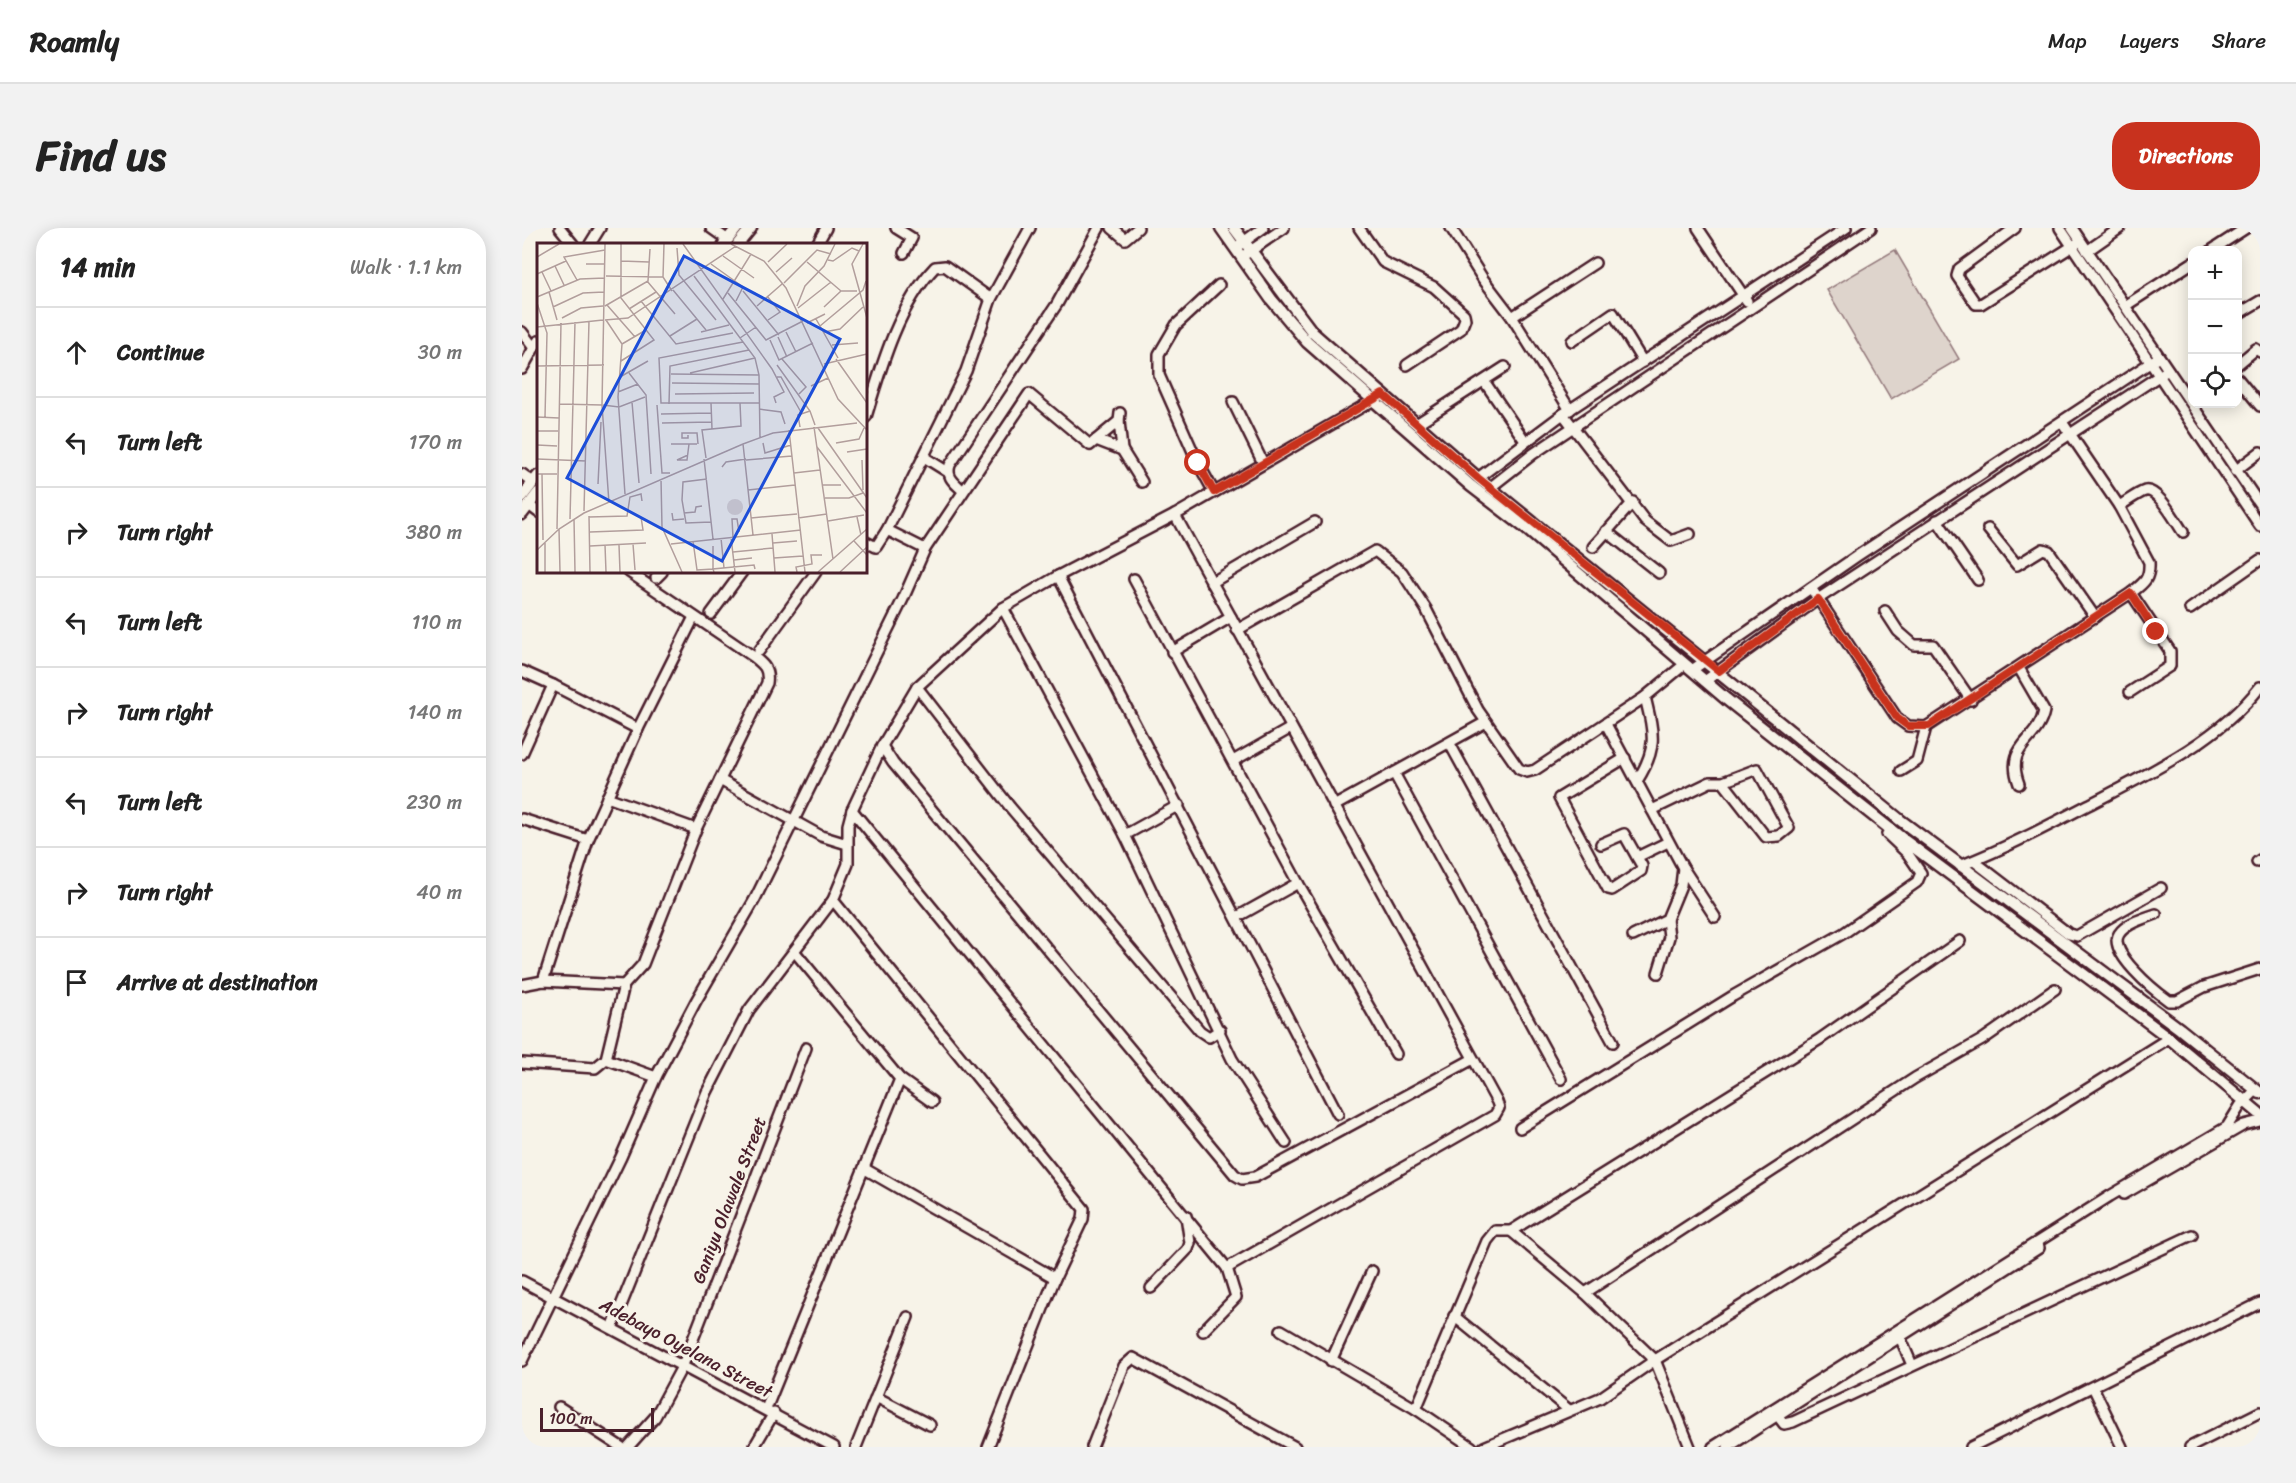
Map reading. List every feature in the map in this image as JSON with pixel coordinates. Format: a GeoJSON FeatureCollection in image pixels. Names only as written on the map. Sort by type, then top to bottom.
{"type":"FeatureCollection","features":[{"type":"Feature","properties":{"kind":"main road"},"geometry":{"type":"LineString","coordinates":[[730,243],[737,228]]}},
{"type":"Feature","properties":{"kind":"main road"},"geometry":{"type":"LineString","coordinates":[[730,243],[752,228]]}},
{"type":"Feature","properties":{"kind":"main road"},"geometry":{"type":"LineString","coordinates":[[1221,228],[1243,249],[1313,333],[1478,478],[1960,866],[2180,1029],[2258,1092]]}},
{"type":"Feature","properties":{"kind":"main road"},"geometry":{"type":"LineString","coordinates":[[1234,228],[1271,299],[1306,342],[1471,486],[1705,681],[1891,829],[2169,1038],[2260,1114]]}},
{"type":"Feature","properties":{"kind":"main road"},"geometry":{"type":"LineString","coordinates":[[528,507],[536,479]]}},
{"type":"Feature","properties":{"kind":"main road"},"geometry":{"type":"LineString","coordinates":[[528,507],[537,494]]}},
{"type":"Feature","properties":{"kind":"street"},"geometry":{"type":"LineString","coordinates":[[560,228],[572,243]]}},
{"type":"Feature","properties":{"kind":"street"},"geometry":{"type":"LineString","coordinates":[[591,243],[600,228]]}},
{"type":"Feature","properties":{"kind":"street"},"geometry":{"type":"LineString","coordinates":[[711,228],[730,243]]}},
{"type":"Feature","properties":{"kind":"street"},"geometry":{"type":"LineString","coordinates":[[818,243],[826,228]]}},
{"type":"Feature","properties":{"kind":"street"},"geometry":{"type":"LineString","coordinates":[[896,228],[912,238],[904,253]]}},
{"type":"Feature","properties":{"kind":"street"},"geometry":{"type":"LineString","coordinates":[[867,542],[876,547],[887,530],[966,371],[992,299],[1030,228]]}},
{"type":"Feature","properties":{"kind":"street"},"geometry":{"type":"LineString","coordinates":[[948,472],[1057,304],[1099,228]]}},
{"type":"Feature","properties":{"kind":"street"},"geometry":{"type":"LineString","coordinates":[[1112,228],[1125,239],[1138,228]]}},
{"type":"Feature","properties":{"kind":"street"},"geometry":{"type":"LineString","coordinates":[[1243,249],[1263,228]]}},
{"type":"Feature","properties":{"kind":"street"},"geometry":{"type":"LineString","coordinates":[[1243,249],[1284,228]]}},
{"type":"Feature","properties":{"kind":"street"},"geometry":{"type":"LineString","coordinates":[[1359,228],[1383,262],[1434,288],[1464,314],[1466,319],[1461,329],[1407,364]]}},
{"type":"Feature","properties":{"kind":"street"},"geometry":{"type":"LineString","coordinates":[[1451,228],[1512,317],[1573,427],[1645,521],[1671,541],[1690,534]]}},
{"type":"Feature","properties":{"kind":"street"},"geometry":{"type":"LineString","coordinates":[[1698,228],[1751,308]]}},
{"type":"Feature","properties":{"kind":"street"},"geometry":{"type":"LineString","coordinates":[[1478,478],[1524,441],[1566,412],[1846,228]]}},
{"type":"Feature","properties":{"kind":"street"},"geometry":{"type":"LineString","coordinates":[[1491,487],[1573,427],[1871,228]]}},
{"type":"Feature","properties":{"kind":"street"},"geometry":{"type":"LineString","coordinates":[[2015,228],[1959,269],[1958,276],[1976,304],[1981,304],[2077,244]]}},
{"type":"Feature","properties":{"kind":"street"},"geometry":{"type":"LineString","coordinates":[[2060,228],[2087,252],[2125,306],[2155,359]]}},
{"type":"Feature","properties":{"kind":"street"},"geometry":{"type":"LineString","coordinates":[[2073,228],[2077,244],[2164,372],[2260,505]]}},
{"type":"Feature","properties":{"kind":"street"},"geometry":{"type":"LineString","coordinates":[[2087,252],[2120,228]]}},
{"type":"Feature","properties":{"kind":"street"},"geometry":{"type":"LineString","coordinates":[[2218,246],[2246,228]]}},
{"type":"Feature","properties":{"kind":"street"},"geometry":{"type":"LineString","coordinates":[[1512,317],[1595,263]]}},
{"type":"Feature","properties":{"kind":"street"},"geometry":{"type":"LineString","coordinates":[[867,414],[883,362],[902,319],[927,276],[935,267],[945,266],[992,299]]}},
{"type":"Feature","properties":{"kind":"street"},"geometry":{"type":"LineString","coordinates":[[2125,306],[2188,266]]}},
{"type":"Feature","properties":{"kind":"street"},"geometry":{"type":"LineString","coordinates":[[1214,492],[1198,463],[1159,375],[1159,364],[1160,354],[1176,325],[1219,285]]}},
{"type":"Feature","properties":{"kind":"street"},"geometry":{"type":"LineString","coordinates":[[2242,312],[2260,301]]}},
{"type":"Feature","properties":{"kind":"street"},"geometry":{"type":"LineString","coordinates":[[1572,341],[1613,313],[1643,362]]}},
{"type":"Feature","properties":{"kind":"street"},"geometry":{"type":"LineString","coordinates":[[522,332],[536,345],[522,369]]}},
{"type":"Feature","properties":{"kind":"street"},"geometry":{"type":"LineString","coordinates":[[2242,360],[2256,349],[2260,352]]}},
{"type":"Feature","properties":{"kind":"street"},"geometry":{"type":"LineString","coordinates":[[1238,630],[1375,551],[1402,572],[1426,609],[1478,710],[1519,769],[1527,772],[1535,770],[1689,667],[1706,660],[2155,359]]}},
{"type":"Feature","properties":{"kind":"street"},"geometry":{"type":"LineString","coordinates":[[1418,423],[1505,367]]}},
{"type":"Feature","properties":{"kind":"street"},"geometry":{"type":"LineString","coordinates":[[1705,681],[1818,599],[2164,372]]}},
{"type":"Feature","properties":{"kind":"street"},"geometry":{"type":"LineString","coordinates":[[2164,372],[2260,526]]}},
{"type":"Feature","properties":{"kind":"street"},"geometry":{"type":"LineString","coordinates":[[1484,381],[1524,441]]}},
{"type":"Feature","properties":{"kind":"street"},"geometry":{"type":"LineString","coordinates":[[2242,384],[2260,406]]}},
{"type":"Feature","properties":{"kind":"street"},"geometry":{"type":"LineString","coordinates":[[522,1361],[621,1157],[656,1077],[696,1001],[755,899],[903,598],[924,549],[1029,394],[1090,445],[1119,417],[1122,450],[1142,482]]}},
{"type":"Feature","properties":{"kind":"street"},"geometry":{"type":"LineString","coordinates":[[612,1328],[706,1092],[749,1010],[833,900],[848,864],[848,825],[852,810],[882,746],[917,687],[1003,608],[1058,576],[1175,515],[1383,394]]}},
{"type":"Feature","properties":{"kind":"street"},"geometry":{"type":"LineString","coordinates":[[1233,402],[1263,463]]}},
{"type":"Feature","properties":{"kind":"street"},"geometry":{"type":"LineString","coordinates":[[1811,588],[1897,718],[1908,726],[1926,727],[1971,700],[2147,581],[2149,562],[2119,506],[2062,422]]}},
{"type":"Feature","properties":{"kind":"street"},"geometry":{"type":"LineString","coordinates":[[1096,440],[1122,450]]}},
{"type":"Feature","properties":{"kind":"street"},"geometry":{"type":"LineString","coordinates":[[2235,471],[2260,452]]}},
{"type":"Feature","properties":{"kind":"street"},"geometry":{"type":"LineString","coordinates":[[924,457],[948,472],[962,490]]}},
{"type":"Feature","properties":{"kind":"street"},"geometry":{"type":"LineString","coordinates":[[522,474],[536,479]]}},
{"type":"Feature","properties":{"kind":"street"},"geometry":{"type":"LineString","coordinates":[[2119,506],[2144,491],[2150,491],[2157,494],[2183,532]]}},
{"type":"Feature","properties":{"kind":"street"},"geometry":{"type":"LineString","coordinates":[[1593,547],[1632,502]]}},
{"type":"Feature","properties":{"kind":"street"},"geometry":{"type":"LineString","coordinates":[[1175,515],[1499,1108],[1496,1116],[1227,1268]]}},
{"type":"Feature","properties":{"kind":"street"},"geometry":{"type":"LineString","coordinates":[[1937,520],[1978,580]]}},
{"type":"Feature","properties":{"kind":"street"},"geometry":{"type":"LineString","coordinates":[[1211,583],[1316,522]]}},
{"type":"Feature","properties":{"kind":"street"},"geometry":{"type":"LineString","coordinates":[[1988,529],[2011,561],[2017,565],[2043,549],[2049,551],[2095,617]]}},
{"type":"Feature","properties":{"kind":"street"},"geometry":{"type":"LineString","coordinates":[[887,530],[924,549]]}},
{"type":"Feature","properties":{"kind":"street"},"geometry":{"type":"LineString","coordinates":[[1606,531],[1659,573]]}},
{"type":"Feature","properties":{"kind":"street"},"geometry":{"type":"LineString","coordinates":[[2190,609],[2260,560]]}},
{"type":"Feature","properties":{"kind":"street"},"geometry":{"type":"LineString","coordinates":[[522,1063],[595,1068],[606,1059],[624,985],[644,964],[696,828],[767,682],[768,673],[765,665],[630,573]]}},
{"type":"Feature","properties":{"kind":"street"},"geometry":{"type":"LineString","coordinates":[[711,614],[741,573]]}},
{"type":"Feature","properties":{"kind":"street"},"geometry":{"type":"LineString","coordinates":[[759,651],[815,573]]}},
{"type":"Feature","properties":{"kind":"street"},"geometry":{"type":"LineString","coordinates":[[1058,576],[1338,1114]]}},
{"type":"Feature","properties":{"kind":"street"},"geometry":{"type":"LineString","coordinates":[[1134,579],[1298,884],[1396,1054]]}},
{"type":"Feature","properties":{"kind":"street"},"geometry":{"type":"LineString","coordinates":[[2130,692],[2170,666],[2172,660],[2170,651],[2131,593]]}},
{"type":"Feature","properties":{"kind":"street"},"geometry":{"type":"LineString","coordinates":[[1003,608],[1125,835],[1237,1067],[1286,1143]]}},
{"type":"Feature","properties":{"kind":"street"},"geometry":{"type":"LineString","coordinates":[[1885,612],[1898,632],[1914,645],[1920,647],[1933,645],[1971,700]]}},
{"type":"Feature","properties":{"kind":"street"},"geometry":{"type":"LineString","coordinates":[[543,981],[588,840],[638,729],[694,616]]}},
{"type":"Feature","properties":{"kind":"street"},"geometry":{"type":"LineString","coordinates":[[1172,652],[1231,617]]}},
{"type":"Feature","properties":{"kind":"street"},"geometry":{"type":"LineString","coordinates":[[2019,668],[2044,711],[2042,722],[2023,743],[2013,764],[2019,784]]}},
{"type":"Feature","properties":{"kind":"street"},"geometry":{"type":"LineString","coordinates":[[522,671],[638,729]]}},
{"type":"Feature","properties":{"kind":"street"},"geometry":{"type":"LineString","coordinates":[[522,754],[553,685]]}},
{"type":"Feature","properties":{"kind":"street"},"geometry":{"type":"LineString","coordinates":[[917,687],[1017,816],[1200,1031],[1209,1037],[1221,1030]]}},
{"type":"Feature","properties":{"kind":"street"},"geometry":{"type":"LineString","coordinates":[[1960,866],[2067,816],[2188,750],[2247,703],[2260,687]]}},
{"type":"Feature","properties":{"kind":"street"},"geometry":{"type":"LineString","coordinates":[[1637,781],[1650,761],[1654,738],[1646,697]]}},
{"type":"Feature","properties":{"kind":"street"},"geometry":{"type":"LineString","coordinates":[[1334,806],[1450,744],[1486,722]]}},
{"type":"Feature","properties":{"kind":"street"},"geometry":{"type":"LineString","coordinates":[[1606,724],[1668,842],[1715,917]]}},
{"type":"Feature","properties":{"kind":"street"},"geometry":{"type":"LineString","coordinates":[[1901,771],[1917,762],[1926,727]]}},
{"type":"Feature","properties":{"kind":"street"},"geometry":{"type":"LineString","coordinates":[[1233,761],[1291,728]]}},
{"type":"Feature","properties":{"kind":"street"},"geometry":{"type":"LineString","coordinates":[[1450,744],[1613,1042]]}},
{"type":"Feature","properties":{"kind":"street"},"geometry":{"type":"LineString","coordinates":[[882,746],[1174,1102],[1235,1175],[1242,1179],[1256,1178],[1473,1059]]}},
{"type":"Feature","properties":{"kind":"street"},"geometry":{"type":"LineString","coordinates":[[1601,844],[1624,834],[1642,866],[1638,875],[1612,890],[1608,889],[1559,798],[1625,759]]}},
{"type":"Feature","properties":{"kind":"street"},"geometry":{"type":"LineString","coordinates":[[1652,810],[1710,782],[1723,782],[1754,769],[1759,770],[1789,828],[1779,836],[1766,837],[1723,782]]}},
{"type":"Feature","properties":{"kind":"street"},"geometry":{"type":"LineString","coordinates":[[1394,773],[1561,1079]]}},
{"type":"Feature","properties":{"kind":"street"},"geometry":{"type":"LineString","coordinates":[[720,780],[793,822],[821,836],[847,844]]}},
{"type":"Feature","properties":{"kind":"street"},"geometry":{"type":"LineString","coordinates":[[607,797],[696,828]]}},
{"type":"Feature","properties":{"kind":"street"},"geometry":{"type":"LineString","coordinates":[[1125,835],[1179,806]]}},
{"type":"Feature","properties":{"kind":"street"},"geometry":{"type":"LineString","coordinates":[[852,810],[1227,1268],[1236,1297],[1203,1330]]}},
{"type":"Feature","properties":{"kind":"street"},"geometry":{"type":"LineString","coordinates":[[522,819],[588,840]]}},
{"type":"Feature","properties":{"kind":"street"},"geometry":{"type":"LineString","coordinates":[[1520,1128],[1733,996],[1844,933],[1917,882],[1921,873],[1916,864],[1887,834],[1891,829]]}},
{"type":"Feature","properties":{"kind":"street"},"geometry":{"type":"LineString","coordinates":[[1637,857],[1668,842]]}},
{"type":"Feature","properties":{"kind":"street"},"geometry":{"type":"LineString","coordinates":[[1974,861],[2069,934],[2077,936],[2161,888]]}},
{"type":"Feature","properties":{"kind":"street"},"geometry":{"type":"LineString","coordinates":[[1658,972],[1669,937],[1667,919],[1682,885],[1683,868]]}},
{"type":"Feature","properties":{"kind":"street"},"geometry":{"type":"LineString","coordinates":[[1237,917],[1298,884]]}},
{"type":"Feature","properties":{"kind":"street"},"geometry":{"type":"LineString","coordinates":[[833,900],[1084,1209],[1083,1219],[1055,1278],[988,1447]]}},
{"type":"Feature","properties":{"kind":"street"},"geometry":{"type":"LineString","coordinates":[[2156,914],[2126,928],[2119,934],[2116,942],[2122,957],[2169,1001],[2177,1001],[2204,987],[2260,969]]}},
{"type":"Feature","properties":{"kind":"street"},"geometry":{"type":"LineString","coordinates":[[1633,936],[1667,919]]}},
{"type":"Feature","properties":{"kind":"street"},"geometry":{"type":"LineString","coordinates":[[1511,1231],[1820,1040],[1960,941]]}},
{"type":"Feature","properties":{"kind":"street"},"geometry":{"type":"LineString","coordinates":[[795,952],[900,1079],[932,1102]]}},
{"type":"Feature","properties":{"kind":"street"},"geometry":{"type":"LineString","coordinates":[[522,985],[543,981],[624,985]]}},
{"type":"Feature","properties":{"kind":"street"},"geometry":{"type":"LineString","coordinates":[[1585,1293],[1915,1078],[1982,1040],[2055,989]]}},
{"type":"Feature","properties":{"kind":"street"},"geometry":{"type":"LineString","coordinates":[[1484,1447],[1600,1398],[1655,1360],[2169,1038]]}},
{"type":"Feature","properties":{"kind":"street","name":"Ganiyu Olawale Street"},"geometry":{"type":"LineString","coordinates":[[628,1447],[655,1417],[683,1365],[806,1048]]}},
{"type":"Feature","properties":{"kind":"street"},"geometry":{"type":"LineString","coordinates":[[606,1059],[656,1077]]}},
{"type":"Feature","properties":{"kind":"street"},"geometry":{"type":"LineString","coordinates":[[754,1447],[900,1079]]}},
{"type":"Feature","properties":{"kind":"street"},"geometry":{"type":"LineString","coordinates":[[1728,1447],[2227,1127],[2245,1101],[2258,1092]]}},
{"type":"Feature","properties":{"kind":"street"},"geometry":{"type":"LineString","coordinates":[[1713,1447],[1996,1267],[2173,1163],[2244,1125],[2260,1121]]}},
{"type":"Feature","properties":{"kind":"street"},"geometry":{"type":"LineString","coordinates":[[865,1168],[1055,1278]]}},
{"type":"Feature","properties":{"kind":"street"},"geometry":{"type":"LineString","coordinates":[[1151,1288],[1188,1249],[1190,1243],[1186,1216]]}},
{"type":"Feature","properties":{"kind":"street"},"geometry":{"type":"LineString","coordinates":[[1416,1409],[1490,1236],[1501,1229],[1511,1231],[1585,1293],[1655,1360],[1690,1447]]}},
{"type":"Feature","properties":{"kind":"street"},"geometry":{"type":"LineString","coordinates":[[1778,1416],[1784,1424],[1789,1424],[2192,1234]]}},
{"type":"Feature","properties":{"kind":"street"},"geometry":{"type":"LineString","coordinates":[[1331,1360],[1372,1271]]}},
{"type":"Feature","properties":{"kind":"street","name":"Adebayo Oyelana Street"},"geometry":{"type":"LineString","coordinates":[[522,1281],[834,1447]]}},
{"type":"Feature","properties":{"kind":"street"},"geometry":{"type":"LineString","coordinates":[[1971,1447],[2260,1304]]}},
{"type":"Feature","properties":{"kind":"street"},"geometry":{"type":"LineString","coordinates":[[1454,1316],[1569,1410]]}},
{"type":"Feature","properties":{"kind":"street"},"geometry":{"type":"LineString","coordinates":[[856,1447],[908,1317]]}},
{"type":"Feature","properties":{"kind":"street"},"geometry":{"type":"LineString","coordinates":[[1281,1330],[1416,1409],[1472,1447]]}},
{"type":"Feature","properties":{"kind":"street"},"geometry":{"type":"LineString","coordinates":[[1900,1337],[1912,1365]]}},
{"type":"Feature","properties":{"kind":"street"},"geometry":{"type":"LineString","coordinates":[[1096,1445],[1125,1366],[1133,1358],[1295,1447]]}},
{"type":"Feature","properties":{"kind":"street"},"geometry":{"type":"LineString","coordinates":[[2093,1387],[2122,1447]]}},
{"type":"Feature","properties":{"kind":"street"},"geometry":{"type":"LineString","coordinates":[[876,1397],[930,1425]]}},
{"type":"Feature","properties":{"kind":"street"},"geometry":{"type":"LineString","coordinates":[[559,1407],[621,1447]]}},
{"type":"Feature","properties":{"kind":"street"},"geometry":{"type":"LineString","coordinates":[[2190,1447],[2260,1412]]}},
{"type":"Feature","properties":{"kind":"shaded area"},"geometry":{"type":"Polygon","coordinates":[[[1895,250],[1959,359],[1891,399],[1827,290],[1895,250]]]}},
{"type":"Feature","properties":{"kind":"route"},"geometry":{"type":"LineString","coordinates":[[1198,463],[1214,492],[1383,394],[1478,478],[1719,671],[1818,599],[1870,680],[1901,723],[1908,726],[1929,726],[2131,593],[2156,632]]}}]}
